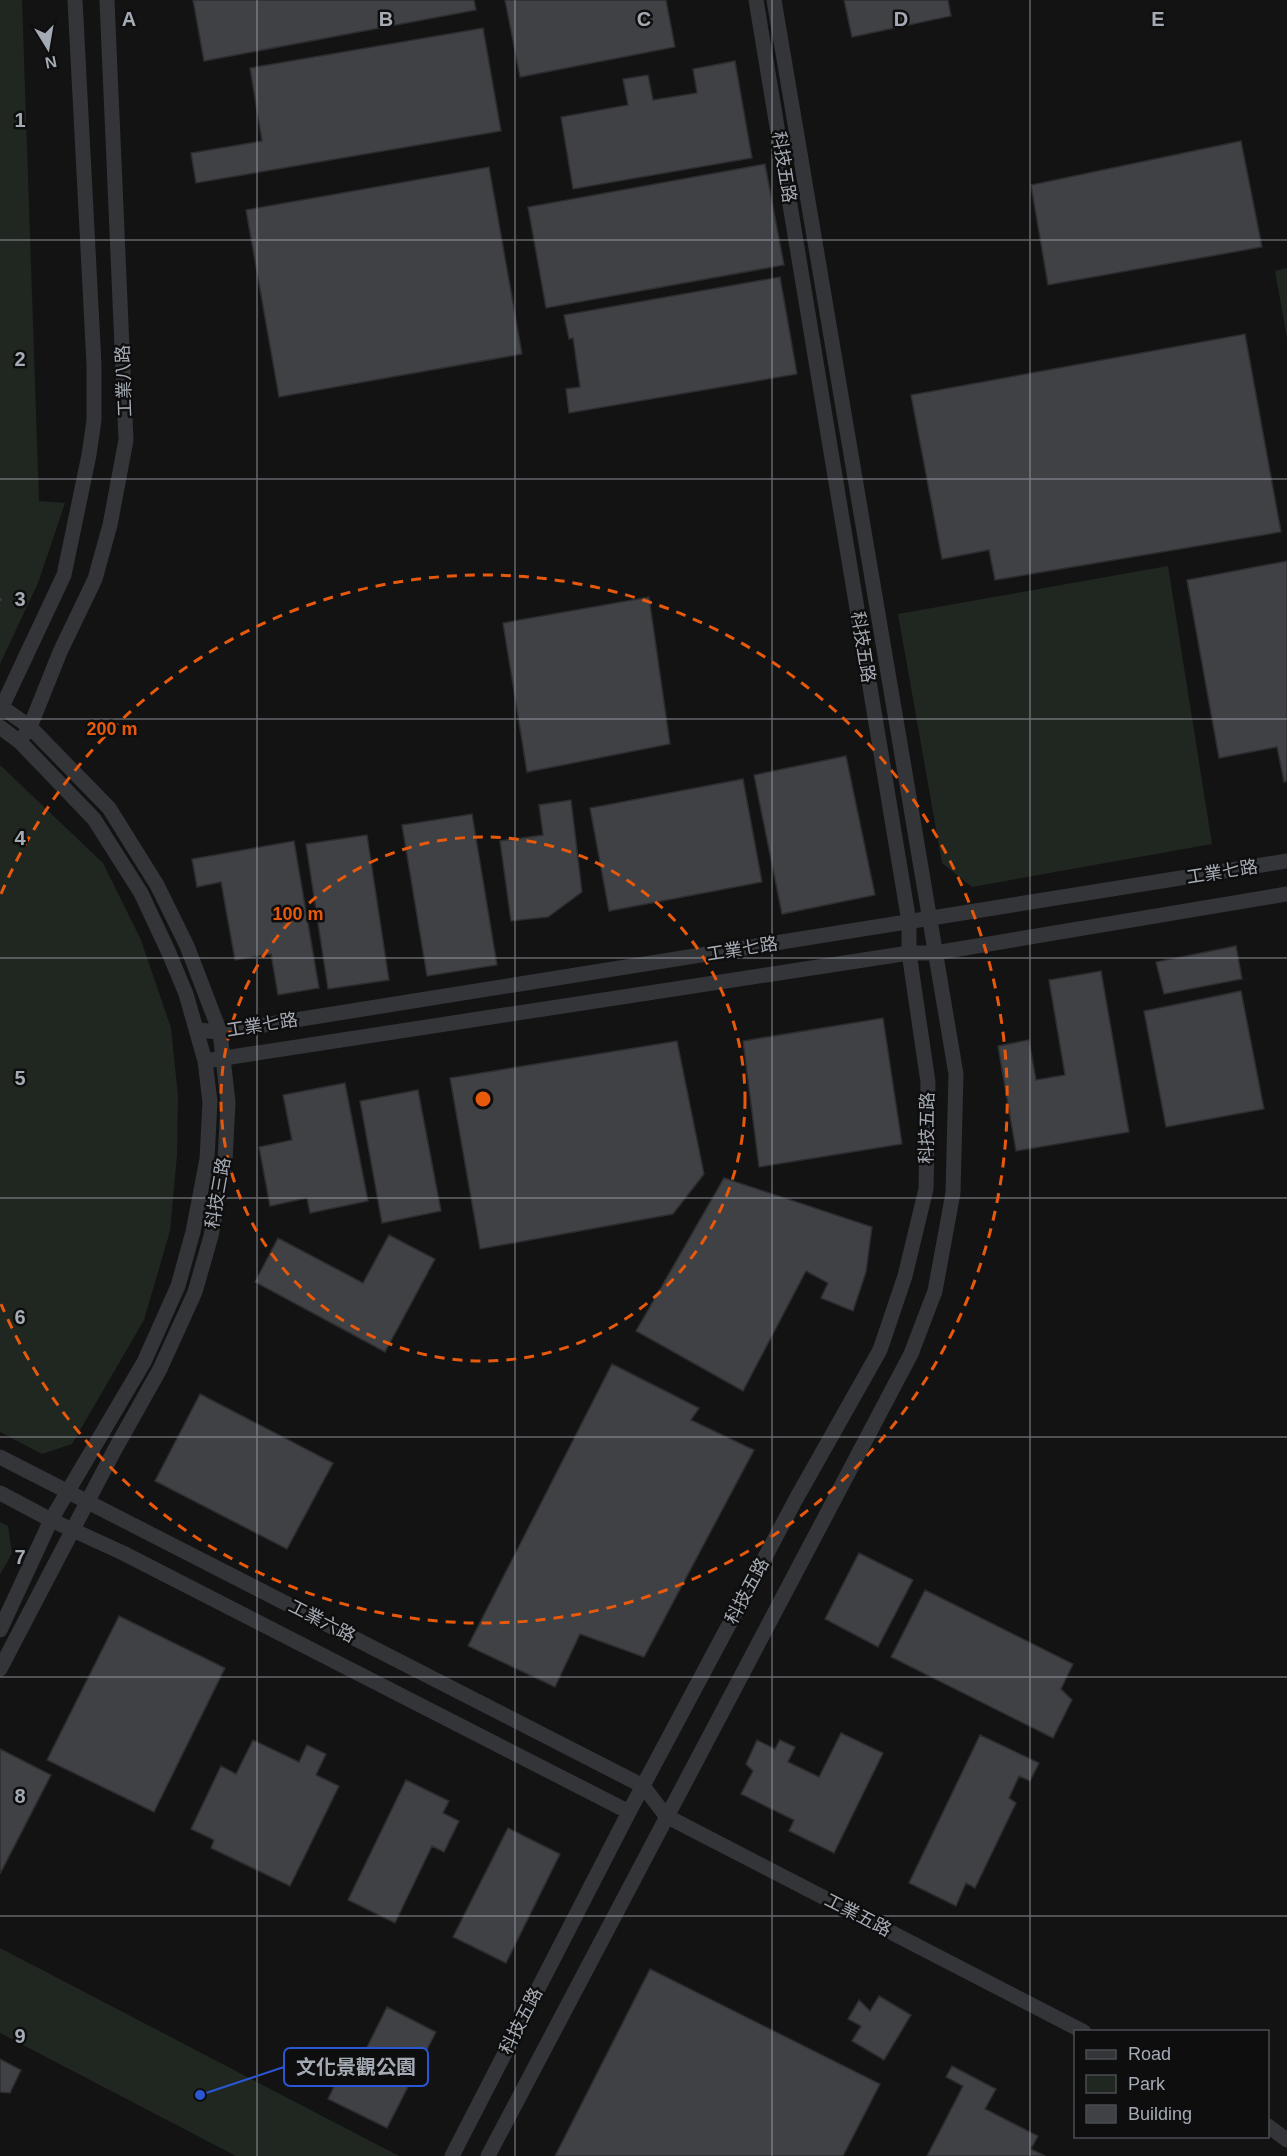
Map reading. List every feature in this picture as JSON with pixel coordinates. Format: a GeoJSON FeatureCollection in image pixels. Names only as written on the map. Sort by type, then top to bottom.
{"type":"FeatureCollection","features":[{"type":"Feature","properties":{"kind":"street","name":"工業八路"},"geometry":{"type":"LineString","coordinates":[[1,708],[64,575],[94,420],[94,364],[75,0]]}},
{"type":"Feature","properties":{"kind":"street","name":"工業八路"},"geometry":{"type":"LineString","coordinates":[[20,742],[30,727],[60,652],[95,579],[110,525],[126,440],[107,0]]}},
{"type":"Feature","properties":{"kind":"street","name":"科技五路"},"geometry":{"type":"LineString","coordinates":[[452,2156],[629,1812],[796,1499],[880,1350],[906,1276],[926,1189],[928,1082],[909,953],[909,922],[756,0]]}},
{"type":"Feature","properties":{"kind":"street","name":"科技五路"},"geometry":{"type":"LineString","coordinates":[[488,2156],[910,1354],[935,1291],[953,1193],[956,1074],[774,0]]}},
{"type":"Feature","properties":{"kind":"street","name":"科技三路"},"geometry":{"type":"LineString","coordinates":[[0,1669],[114,1451],[160,1369],[195,1292],[211,1236],[225,1161],[228,1102],[220,1032],[187,946],[157,885],[109,808],[30,727],[1,708]]}},
{"type":"Feature","properties":{"kind":"street","name":"科技三路"},"geometry":{"type":"LineString","coordinates":[[0,727],[20,742],[94,819],[141,893],[170,953],[186,994],[205,1061],[210,1102],[207,1158],[193,1232],[178,1286],[144,1362],[51,1520],[0,1630]]}},
{"type":"Feature","properties":{"kind":"street","name":"工業七路"},"geometry":{"type":"LineString","coordinates":[[197,1030],[220,1032],[1287,861]]}},
{"type":"Feature","properties":{"kind":"street","name":"工業七路"},"geometry":{"type":"LineString","coordinates":[[205,1061],[909,953],[935,953],[1287,894]]}},
{"type":"Feature","properties":{"kind":"street","name":"工業六路"},"geometry":{"type":"LineString","coordinates":[[0,1457],[643,1786]]}},
{"type":"Feature","properties":{"kind":"street","name":"工業六路"},"geometry":{"type":"LineString","coordinates":[[0,1493],[51,1520],[123,1553],[629,1812]]}},
{"type":"Feature","properties":{"kind":"street","name":"工業五路"},"geometry":{"type":"LineString","coordinates":[[643,1786],[666,1816],[1082,2030]]}},
{"type":"Feature","properties":{"kind":"street"},"geometry":{"type":"LineString","coordinates":[[1269,2127],[1287,2140]]}},
{"type":"Feature","properties":{"kind":"path"},"geometry":{"type":"LineString","coordinates":[[0,598],[0,606]]}},
{"type":"Feature","properties":{"kind":"green space"},"geometry":{"type":"Polygon","coordinates":[[[0,0],[22,0],[39,501],[65,503],[38,583],[0,664],[0,0]]]}},
{"type":"Feature","properties":{"kind":"green space"},"geometry":{"type":"Polygon","coordinates":[[[1287,268],[1287,338],[1275,271],[1287,268]]]}},
{"type":"Feature","properties":{"kind":"green space"},"geometry":{"type":"Polygon","coordinates":[[[1168,566],[1212,844],[972,887],[942,863],[898,614],[1168,566]]]}},
{"type":"Feature","properties":{"kind":"green space"},"geometry":{"type":"Polygon","coordinates":[[[0,765],[103,863],[141,940],[171,1028],[178,1096],[177,1155],[170,1231],[144,1320],[72,1444],[42,1454],[0,1432],[0,765]]]}},
{"type":"Feature","properties":{"kind":"green space"},"geometry":{"type":"Polygon","coordinates":[[[0,1522],[8,1526],[12,1553],[0,1575],[0,1522]]]}},
{"type":"Feature","properties":{"kind":"green space"},"geometry":{"type":"Polygon","coordinates":[[[0,1948],[399,2156],[236,2156],[0,2033],[0,1948]]]}},
{"type":"Feature","properties":{"kind":"building"},"geometry":{"type":"Polygon","coordinates":[[[193,0],[474,0],[476,10],[204,61],[193,0]]]}},
{"type":"Feature","properties":{"kind":"building"},"geometry":{"type":"Polygon","coordinates":[[[505,0],[666,0],[675,47],[520,77],[505,0]]]}},
{"type":"Feature","properties":{"kind":"building"},"geometry":{"type":"Polygon","coordinates":[[[844,0],[948,0],[951,16],[852,37],[844,0]]]}},
{"type":"Feature","properties":{"kind":"building"},"geometry":{"type":"Polygon","coordinates":[[[483,28],[501,131],[196,183],[191,153],[262,141],[250,68],[483,28]]]}},
{"type":"Feature","properties":{"kind":"building"},"geometry":{"type":"Polygon","coordinates":[[[735,61],[752,158],[573,189],[561,117],[628,105],[623,79],[648,75],[653,100],[697,93],[693,69],[735,61]]]}},
{"type":"Feature","properties":{"kind":"building"},"geometry":{"type":"Polygon","coordinates":[[[1241,141],[1262,247],[1048,285],[1031,185],[1241,141]]]}},
{"type":"Feature","properties":{"kind":"building"},"geometry":{"type":"Polygon","coordinates":[[[765,164],[784,265],[546,308],[528,207],[765,164]]]}},
{"type":"Feature","properties":{"kind":"building"},"geometry":{"type":"Polygon","coordinates":[[[489,167],[522,354],[279,397],[246,210],[489,167]]]}},
{"type":"Feature","properties":{"kind":"building"},"geometry":{"type":"Polygon","coordinates":[[[780,277],[797,374],[569,413],[566,389],[580,387],[573,338],[569,339],[564,315],[780,277]]]}},
{"type":"Feature","properties":{"kind":"building"},"geometry":{"type":"Polygon","coordinates":[[[1245,334],[1281,532],[995,580],[989,550],[942,559],[911,395],[1245,334]]]}},
{"type":"Feature","properties":{"kind":"building"},"geometry":{"type":"Polygon","coordinates":[[[1287,561],[1287,781],[1284,782],[1277,747],[1219,758],[1187,580],[1287,561]]]}},
{"type":"Feature","properties":{"kind":"building"},"geometry":{"type":"Polygon","coordinates":[[[649,597],[670,744],[527,772],[503,623],[649,597]]]}},
{"type":"Feature","properties":{"kind":"building"},"geometry":{"type":"Polygon","coordinates":[[[846,756],[875,895],[782,914],[754,775],[846,756]]]}},
{"type":"Feature","properties":{"kind":"building"},"geometry":{"type":"Polygon","coordinates":[[[743,779],[762,882],[609,911],[590,808],[743,779]]]}},
{"type":"Feature","properties":{"kind":"building"},"geometry":{"type":"Polygon","coordinates":[[[571,800],[582,892],[548,917],[511,921],[500,841],[543,835],[539,805],[571,800]]]}},
{"type":"Feature","properties":{"kind":"building"},"geometry":{"type":"Polygon","coordinates":[[[472,814],[497,965],[427,976],[402,825],[472,814]]]}},
{"type":"Feature","properties":{"kind":"building"},"geometry":{"type":"Polygon","coordinates":[[[367,835],[389,980],[328,989],[306,844],[367,835]]]}},
{"type":"Feature","properties":{"kind":"building"},"geometry":{"type":"Polygon","coordinates":[[[294,841],[319,988],[278,995],[271,954],[235,960],[221,882],[197,887],[192,859],[294,841]]]}},
{"type":"Feature","properties":{"kind":"building"},"geometry":{"type":"Polygon","coordinates":[[[1236,946],[1242,979],[1164,994],[1156,962],[1236,946]]]}},
{"type":"Feature","properties":{"kind":"building"},"geometry":{"type":"Polygon","coordinates":[[[1101,971],[1129,1132],[1016,1151],[998,1046],[1029,1040],[1036,1080],[1065,1075],[1049,980],[1101,971]]]}},
{"type":"Feature","properties":{"kind":"building"},"geometry":{"type":"Polygon","coordinates":[[[1241,991],[1264,1109],[1166,1127],[1144,1011],[1241,991]]]}},
{"type":"Feature","properties":{"kind":"building"},"geometry":{"type":"Polygon","coordinates":[[[883,1018],[902,1144],[759,1167],[743,1041],[883,1018]]]}},
{"type":"Feature","properties":{"kind":"building"},"geometry":{"type":"Polygon","coordinates":[[[677,1041],[704,1174],[673,1214],[480,1249],[450,1078],[677,1041]]]}},
{"type":"Feature","properties":{"kind":"building"},"geometry":{"type":"Polygon","coordinates":[[[345,1083],[368,1201],[310,1213],[307,1198],[270,1206],[259,1147],[292,1140],[283,1095],[345,1083]]]}},
{"type":"Feature","properties":{"kind":"building"},"geometry":{"type":"Polygon","coordinates":[[[418,1090],[441,1211],[382,1223],[360,1101],[418,1090]]]}},
{"type":"Feature","properties":{"kind":"building"},"geometry":{"type":"Polygon","coordinates":[[[724,1178],[872,1227],[866,1272],[853,1311],[821,1298],[828,1283],[806,1271],[743,1391],[636,1331],[724,1178]]]}},
{"type":"Feature","properties":{"kind":"building"},"geometry":{"type":"Polygon","coordinates":[[[389,1235],[435,1259],[385,1352],[255,1282],[278,1238],[363,1283],[389,1235]]]}},
{"type":"Feature","properties":{"kind":"building"},"geometry":{"type":"Polygon","coordinates":[[[612,1364],[699,1408],[691,1420],[754,1450],[644,1657],[580,1634],[555,1687],[468,1646],[612,1364]]]}},
{"type":"Feature","properties":{"kind":"building"},"geometry":{"type":"Polygon","coordinates":[[[200,1394],[333,1463],[287,1549],[155,1481],[200,1394]]]}},
{"type":"Feature","properties":{"kind":"building"},"geometry":{"type":"Polygon","coordinates":[[[859,1553],[913,1580],[878,1647],[825,1619],[859,1553]]]}},
{"type":"Feature","properties":{"kind":"building"},"geometry":{"type":"Polygon","coordinates":[[[925,1590],[1073,1664],[1061,1689],[1072,1700],[1053,1738],[891,1657],[925,1590]]]}},
{"type":"Feature","properties":{"kind":"building"},"geometry":{"type":"Polygon","coordinates":[[[119,1616],[225,1668],[154,1812],[47,1760],[119,1616]]]}},
{"type":"Feature","properties":{"kind":"building"},"geometry":{"type":"Polygon","coordinates":[[[841,1733],[883,1753],[834,1853],[789,1831],[794,1820],[741,1794],[753,1771],[746,1764],[757,1740],[775,1749],[780,1740],[795,1747],[788,1762],[819,1777],[841,1733]]]}},
{"type":"Feature","properties":{"kind":"building"},"geometry":{"type":"Polygon","coordinates":[[[980,1735],[1039,1763],[1030,1781],[1019,1776],[1009,1798],[1016,1803],[975,1888],[966,1883],[956,1906],[909,1883],[980,1735]]]}},
{"type":"Feature","properties":{"kind":"building"},"geometry":{"type":"Polygon","coordinates":[[[253,1740],[299,1762],[307,1745],[326,1754],[316,1775],[339,1786],[290,1886],[211,1848],[214,1840],[191,1829],[221,1766],[236,1774],[253,1740]]]}},
{"type":"Feature","properties":{"kind":"building"},"geometry":{"type":"Polygon","coordinates":[[[0,1749],[51,1775],[0,1874],[0,1749]]]}},
{"type":"Feature","properties":{"kind":"building"},"geometry":{"type":"Polygon","coordinates":[[[406,1780],[449,1801],[443,1813],[459,1821],[444,1852],[432,1846],[395,1923],[348,1900],[406,1780]]]}},
{"type":"Feature","properties":{"kind":"building"},"geometry":{"type":"Polygon","coordinates":[[[508,1828],[560,1854],[506,1963],[453,1937],[508,1828]]]}},
{"type":"Feature","properties":{"kind":"building"},"geometry":{"type":"Polygon","coordinates":[[[650,1969],[880,2084],[843,2156],[555,2156],[650,1969]]]}},
{"type":"Feature","properties":{"kind":"building"},"geometry":{"type":"Polygon","coordinates":[[[879,1996],[911,2015],[884,2060],[852,2041],[861,2026],[848,2019],[859,2000],[870,2011],[879,1996]]]}},
{"type":"Feature","properties":{"kind":"building"},"geometry":{"type":"Polygon","coordinates":[[[387,2007],[436,2032],[387,2128],[328,2099],[348,2058],[359,2063],[387,2007]]]}},
{"type":"Feature","properties":{"kind":"building"},"geometry":{"type":"Polygon","coordinates":[[[0,2059],[21,2070],[10,2093],[0,2092],[0,2059]]]}},
{"type":"Feature","properties":{"kind":"building"},"geometry":{"type":"Polygon","coordinates":[[[952,2066],[996,2089],[985,2109],[1038,2136],[1031,2149],[1045,2156],[927,2156],[963,2086],[946,2077],[952,2066]]]}},
{"type":"Feature","properties":{"kind":"place","name":"文化景觀公園"},"geometry":{"type":"Point","coordinates":[200,2095]}}]}
